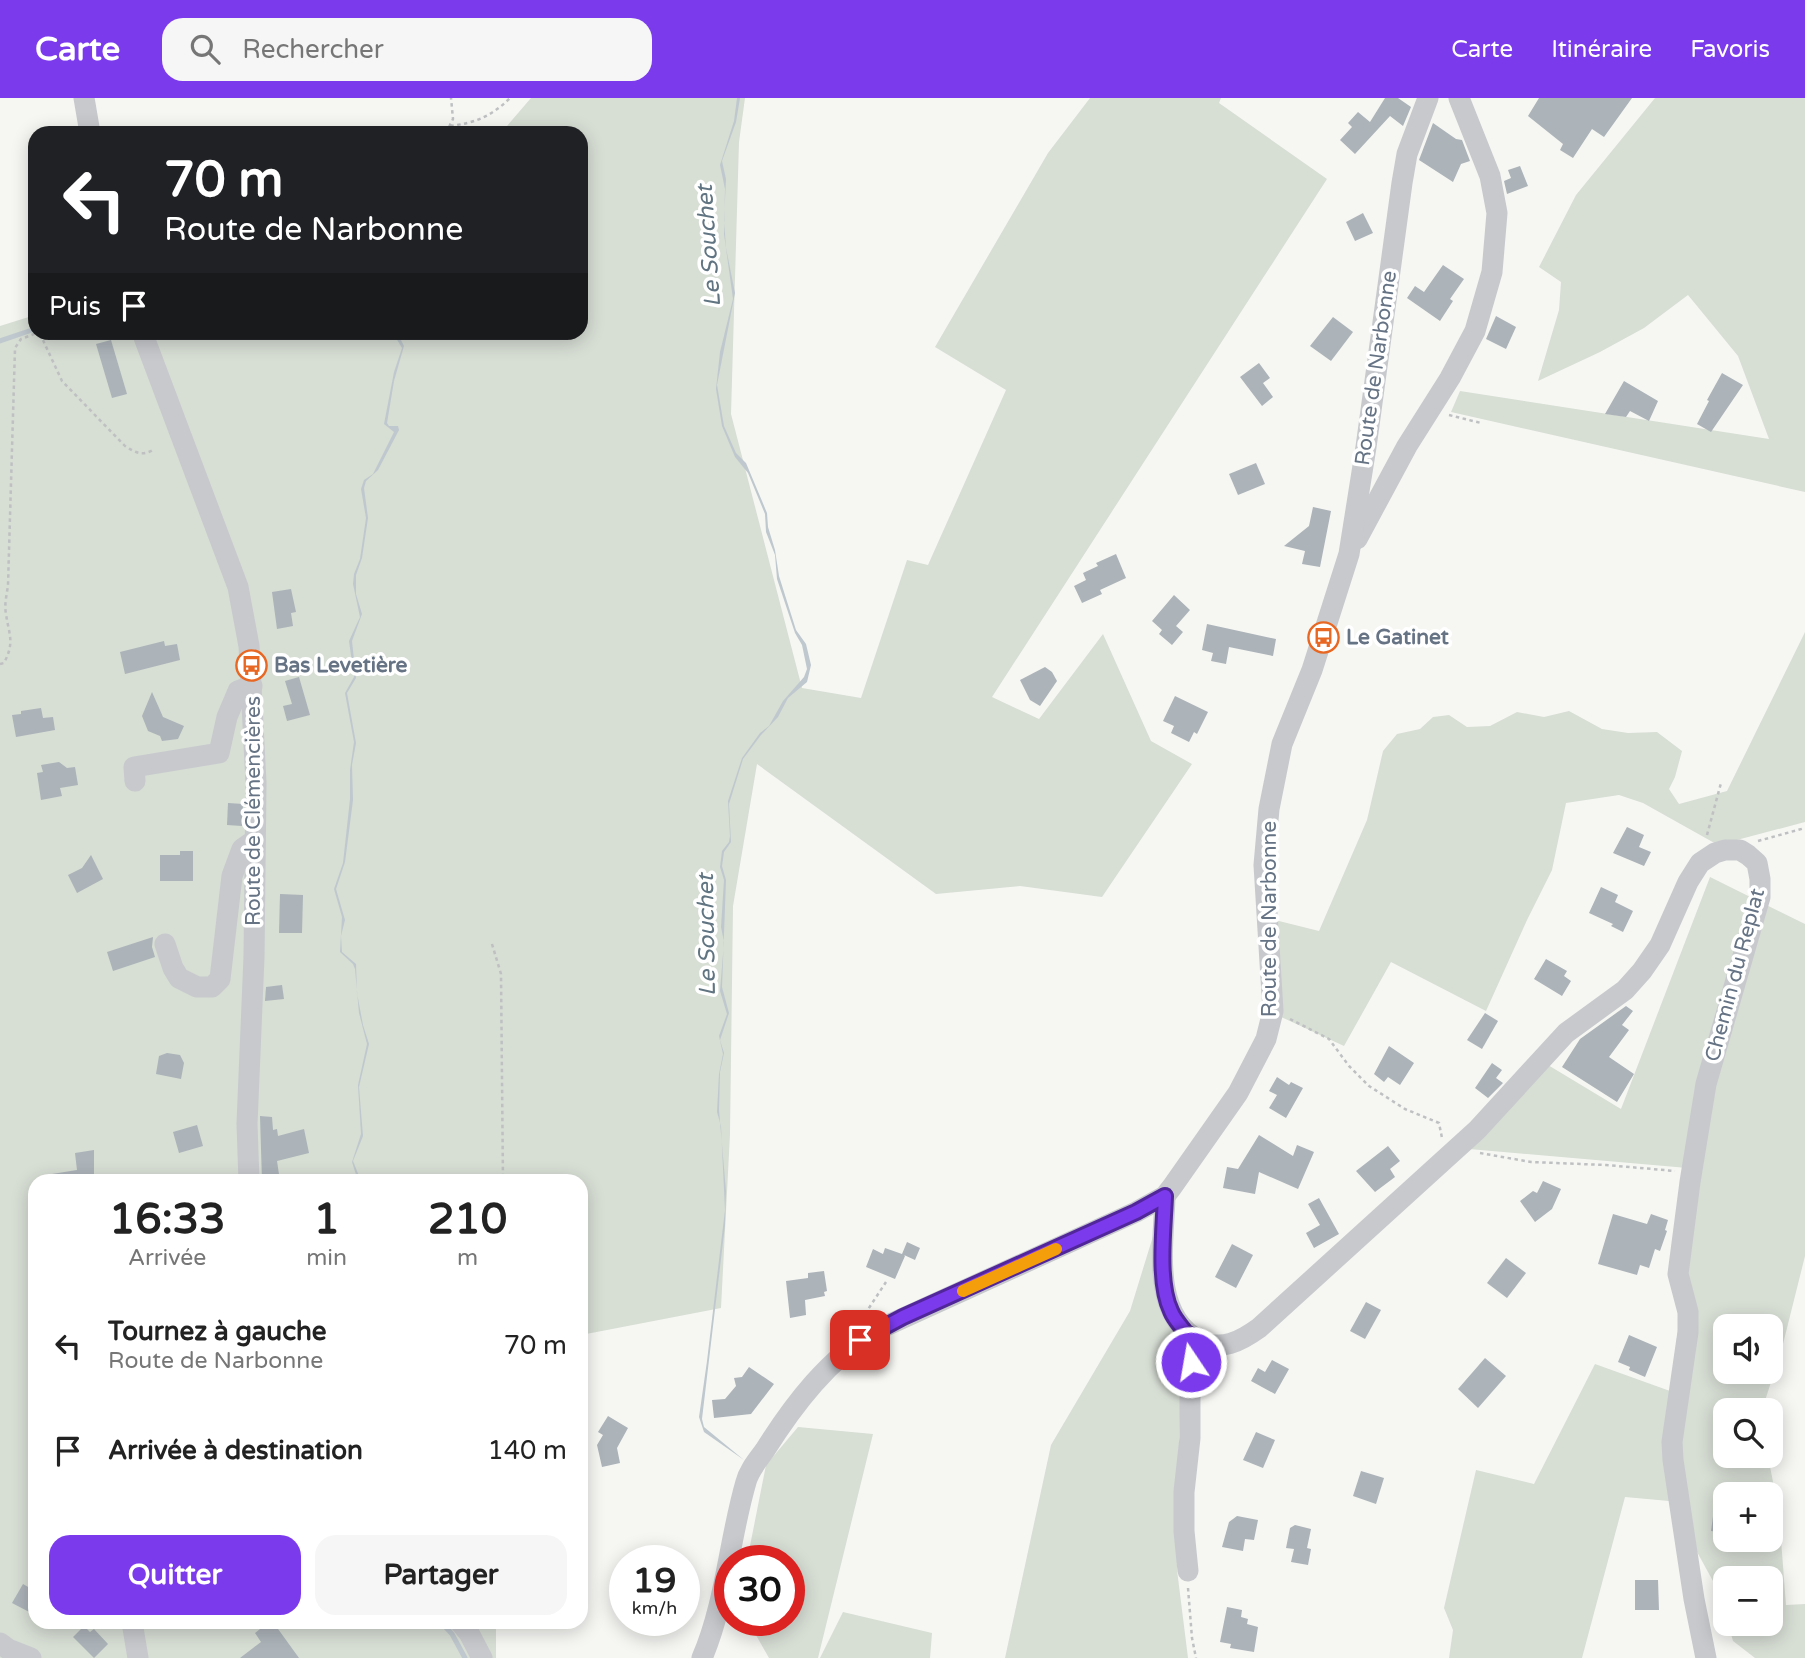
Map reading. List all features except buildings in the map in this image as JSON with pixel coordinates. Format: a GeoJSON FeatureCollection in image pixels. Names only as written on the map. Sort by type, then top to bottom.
{"type":"FeatureCollection","features":[{"type":"Feature","properties":{"kind":"street"},"geometry":{"type":"LineString","coordinates":[[84,98],[89,126]]}},
{"type":"Feature","properties":{"kind":"street","name":"Route de Narbonne"},"geometry":{"type":"LineString","coordinates":[[702,1658],[718,1610],[747,1477],[790,1410],[825,1372],[860,1340],[903,1317],[1136,1212],[1165,1196],[1238,1093],[1266,1039],[1273,1011],[1264,865],[1269,809],[1282,744],[1312,670],[1349,554],[1407,154],[1428,98]]}},
{"type":"Feature","properties":{"kind":"street"},"geometry":{"type":"LineString","coordinates":[[1349,554],[1407,446],[1450,378],[1475,331],[1492,272],[1497,213],[1490,176],[1458,98]]}},
{"type":"Feature","properties":{"kind":"street","name":"Route de Clémencières"},"geometry":{"type":"LineString","coordinates":[[145,340],[238,587],[249,646],[256,747],[247,1124],[249,1174]]}},
{"type":"Feature","properties":{"kind":"street"},"geometry":{"type":"LineString","coordinates":[[135,781],[134,767],[219,753],[227,717],[238,691],[252,686]]}},
{"type":"Feature","properties":{"kind":"street"},"geometry":{"type":"LineString","coordinates":[[165,944],[179,978],[197,987],[212,987],[220,979],[232,876],[242,849],[255,839]]}},
{"type":"Feature","properties":{"kind":"street"},"geometry":{"type":"LineString","coordinates":[[1165,1196],[1164,1270],[1166,1297],[1171,1312],[1186,1333],[1206,1344],[1218,1346],[1240,1341],[1259,1328],[1477,1130],[1566,1033],[1625,990],[1660,945],[1689,882],[1702,862],[1725,850],[1740,850]]}},
{"type":"Feature","properties":{"kind":"street","name":"Chemin du Replat"},"geometry":{"type":"LineString","coordinates":[[1706,1658],[1672,1460],[1672,1443],[1688,1332],[1688,1312],[1678,1275],[1706,1084],[1760,897],[1760,879],[1756,863],[1740,850]]}},
{"type":"Feature","properties":{"kind":"street"},"geometry":{"type":"LineString","coordinates":[[1188,1571],[1184,1505],[1190,1438],[1190,1335]]}},
{"type":"Feature","properties":{"kind":"street"},"geometry":{"type":"LineString","coordinates":[[133,1629],[138,1658]]}},
{"type":"Feature","properties":{"kind":"street"},"geometry":{"type":"LineString","coordinates":[[466,1629],[482,1658]]}},
{"type":"Feature","properties":{"kind":"street"},"geometry":{"type":"LineString","coordinates":[[0,1643],[32,1658]]}},
{"type":"Feature","properties":{"kind":"path"},"geometry":{"type":"LineString","coordinates":[[451,98],[453,119],[450,126],[470,124],[483,119],[498,110],[510,98]]}},
{"type":"Feature","properties":{"kind":"path"},"geometry":{"type":"LineString","coordinates":[[0,664],[4,663],[11,649],[11,634],[5,610],[15,348],[21,339],[28,336]]}},
{"type":"Feature","properties":{"kind":"path"},"geometry":{"type":"LineString","coordinates":[[44,340],[62,381],[125,446],[137,453],[146,454],[153,450]]}},
{"type":"Feature","properties":{"kind":"path"},"geometry":{"type":"LineString","coordinates":[[1702,862],[1721,783]]}},
{"type":"Feature","properties":{"kind":"path"},"geometry":{"type":"LineString","coordinates":[[1740,850],[1758,841],[1805,828]]}},
{"type":"Feature","properties":{"kind":"path"},"geometry":{"type":"LineString","coordinates":[[492,944],[502,974],[503,1174]]}},
{"type":"Feature","properties":{"kind":"path"},"geometry":{"type":"LineString","coordinates":[[860,1340],[866,1312],[886,1282]]}},
{"type":"Feature","properties":{"kind":"path"},"geometry":{"type":"LineString","coordinates":[[1188,1571],[1192,1638],[1196,1658]]}},
{"type":"Feature","properties":{"kind":"shaded area"},"geometry":{"type":"Polygon","coordinates":[[[531,98],[745,98],[739,142],[731,414],[802,688],[861,698],[907,560],[928,565],[1006,390],[935,347],[1048,153],[1090,98],[1221,98],[1219,103],[1327,179],[992,697],[1039,719],[1103,634],[1151,741],[1192,764],[1102,897],[1020,886],[936,894],[757,764],[733,906],[730,1134],[721,1308],[588,1334],[588,1174],[28,1174],[28,1629],[496,1629],[496,1658],[0,1658],[0,326],[28,317],[28,340],[588,340],[588,126],[507,126],[531,98]]]}},
{"type":"Feature","properties":{"kind":"shaded area"},"geometry":{"type":"Polygon","coordinates":[[[737,98],[740,98],[736,122],[722,161],[726,179],[725,208],[725,189],[720,165],[734,121],[737,98]]]}},
{"type":"Feature","properties":{"kind":"shaded area"},"geometry":{"type":"Polygon","coordinates":[[[1655,98],[1805,98],[1805,492],[1451,412],[1460,391],[1769,439],[1738,356],[1688,295],[1644,328],[1538,381],[1559,310],[1561,282],[1539,267],[1576,195],[1655,98]]]}},
{"type":"Feature","properties":{"kind":"shaded area"},"geometry":{"type":"Polygon","coordinates":[[[724,223],[735,293],[717,385],[724,426],[736,453],[746,463],[767,513],[768,527],[775,550],[779,576],[796,630],[806,644],[811,665],[807,682],[788,698],[778,717],[743,759],[729,804],[731,842],[724,852],[722,866],[726,880],[724,941],[721,927],[724,880],[720,867],[722,851],[730,836],[728,801],[742,758],[760,733],[769,726],[783,701],[804,677],[807,669],[802,645],[795,633],[777,579],[775,555],[766,532],[765,514],[748,473],[735,457],[722,426],[716,389],[720,352],[733,299],[724,223]]]}},
{"type":"Feature","properties":{"kind":"shaded area"},"geometry":{"type":"Polygon","coordinates":[[[397,340],[401,340],[404,346],[394,381],[387,423],[389,426],[398,426],[399,430],[378,470],[366,481],[364,488],[368,518],[362,558],[356,575],[356,594],[362,614],[352,641],[356,678],[347,693],[356,743],[352,765],[353,800],[345,862],[336,889],[345,920],[341,936],[342,952],[356,964],[357,990],[353,964],[340,952],[342,917],[334,889],[343,863],[354,742],[345,693],[354,677],[349,641],[360,617],[353,584],[366,518],[361,489],[364,480],[373,474],[394,432],[384,424],[394,372],[402,348],[397,340]]]}},
{"type":"Feature","properties":{"kind":"shaded area"},"geometry":{"type":"Polygon","coordinates":[[[1805,632],[1805,822],[1718,845],[1643,803],[1619,795],[1566,803],[1552,870],[1486,1011],[1391,962],[1344,1046],[1266,1010],[1259,916],[1319,931],[1367,820],[1383,751],[1397,734],[1420,729],[1433,717],[1449,715],[1467,727],[1490,726],[1517,712],[1544,717],[1569,711],[1602,729],[1628,733],[1657,732],[1682,751],[1669,789],[1679,804],[1727,791],[1805,632]]]}},
{"type":"Feature","properties":{"kind":"shaded area"},"geometry":{"type":"Polygon","coordinates":[[[1710,877],[1805,924],[1805,1256],[1783,1344],[1783,1314],[1713,1314],[1713,1384],[1770,1384],[1766,1398],[1713,1398],[1713,1468],[1770,1468],[1773,1482],[1713,1482],[1713,1552],[1782,1552],[1786,1605],[1805,1604],[1805,1658],[1755,1658],[1733,1641],[1732,1636],[1783,1636],[1783,1566],[1713,1566],[1713,1581],[1669,1501],[1625,1497],[1582,1658],[1449,1658],[1453,1630],[1444,1608],[1476,1470],[1534,1484],[1595,1364],[1670,1391],[1699,1169],[1469,1149],[1543,1062],[1621,1109],[1710,877]]]}},
{"type":"Feature","properties":{"kind":"shaded area"},"geometry":{"type":"Polygon","coordinates":[[[723,949],[722,987],[729,1013],[720,1040],[724,1053],[720,1072],[720,1123],[717,1112],[719,1074],[723,1054],[719,1036],[727,1014],[720,991],[723,949]]]}},
{"type":"Feature","properties":{"kind":"shaded area"},"geometry":{"type":"Polygon","coordinates":[[[357,995],[369,1044],[359,1087],[363,1136],[353,1161],[358,1174],[356,1174],[352,1162],[361,1134],[358,1085],[367,1044],[357,995]]]}},
{"type":"Feature","properties":{"kind":"shaded area"},"geometry":{"type":"Polygon","coordinates":[[[722,1142],[726,1191],[725,1225],[702,1419],[704,1427],[744,1460],[704,1432],[699,1417],[725,1210],[722,1142]]]}},
{"type":"Feature","properties":{"kind":"shaded area"},"geometry":{"type":"Polygon","coordinates":[[[1162,1207],[1181,1361],[1177,1570],[1188,1658],[1005,1658],[1051,1445],[1130,1311],[1162,1207]]]}},
{"type":"Feature","properties":{"kind":"shaded area"},"geometry":{"type":"Polygon","coordinates":[[[798,1427],[873,1434],[818,1658],[769,1658],[757,1636],[805,1636],[805,1545],[750,1545],[766,1465],[798,1427]]]}},
{"type":"Feature","properties":{"kind":"shaded area"},"geometry":{"type":"Polygon","coordinates":[[[843,1612],[932,1633],[930,1658],[820,1658],[843,1612]]]}},
{"type":"Feature","properties":{"kind":"waterway"},"geometry":{"type":"LineString","coordinates":[[0,341],[28,331]]}},
{"type":"Feature","properties":{"kind":"waterway"},"geometry":{"type":"LineString","coordinates":[[447,1629],[465,1658]]}},
{"type":"Feature","properties":{"kind":"slow traffic"},"geometry":{"type":"LineString","coordinates":[[963,1291],[1056,1249]]}},
{"type":"Feature","properties":{"kind":"place","name":"Le Gatinet"},"geometry":{"type":"Point","coordinates":[1323,637]}},
{"type":"Feature","properties":{"kind":"place","name":"Bas Levetière"},"geometry":{"type":"Point","coordinates":[251,665]}},
{"type":"Feature","properties":{"kind":"route"},"geometry":{"type":"LineString","coordinates":[[860,1340],[903,1317],[1136,1212],[1165,1196],[1166,1297],[1171,1312],[1190,1335],[1191,1362]]}},
{"type":"Feature","properties":{"kind":"water label","name":"Le Souchet"},"geometry":{"type":"Point","coordinates":[709,246]}},
{"type":"Feature","properties":{"kind":"water label","name":"Le Souchet"},"geometry":{"type":"Point","coordinates":[707,935]}}]}
